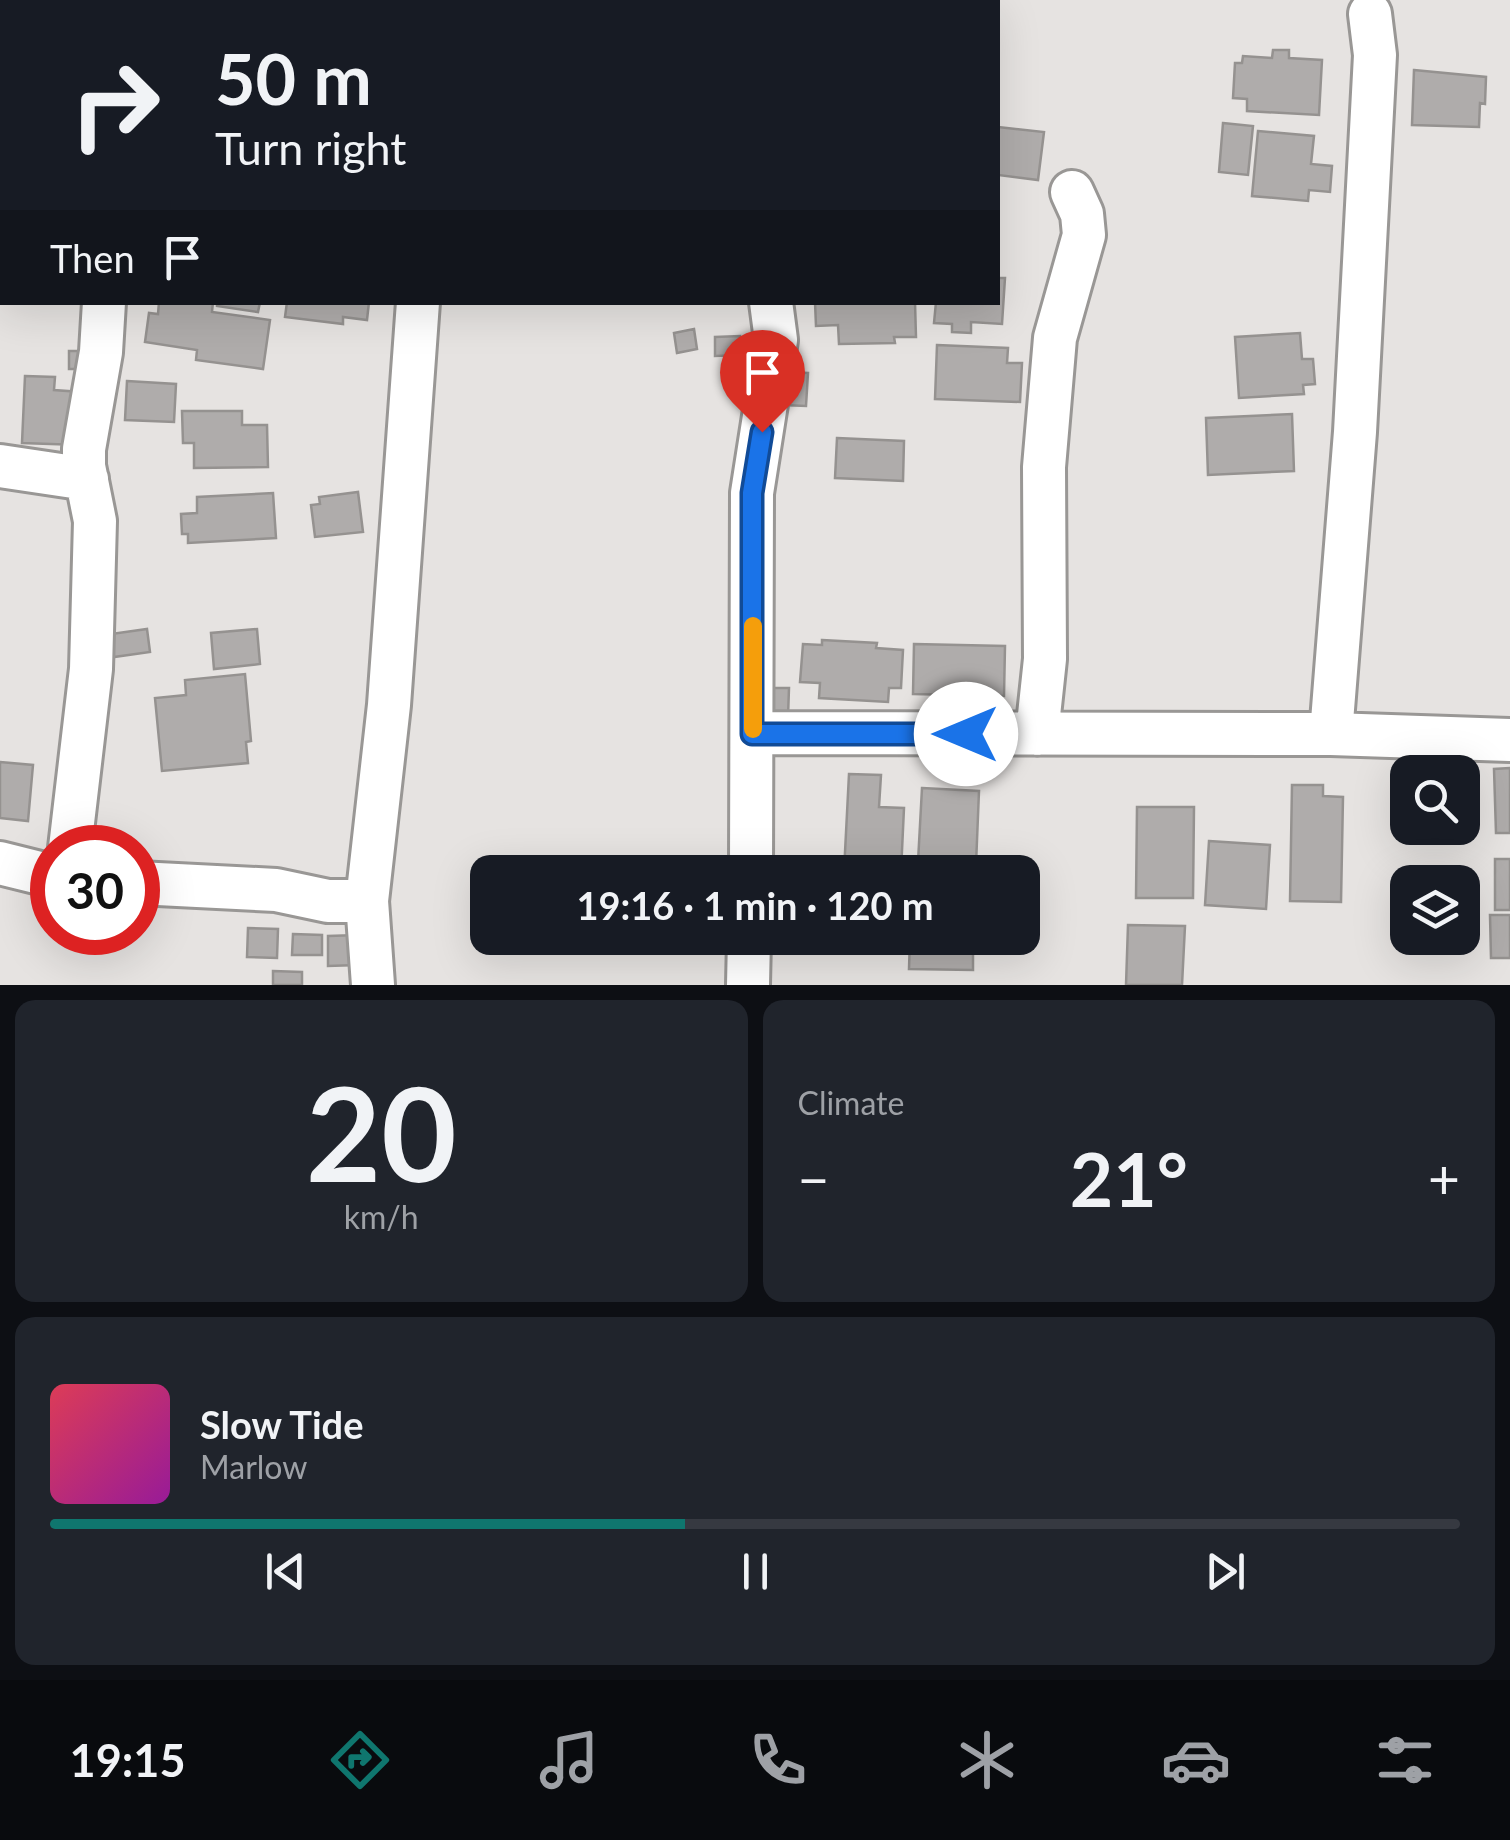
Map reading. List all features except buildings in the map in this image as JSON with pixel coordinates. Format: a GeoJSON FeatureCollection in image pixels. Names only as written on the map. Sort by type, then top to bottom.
{"type":"FeatureCollection","features":[{"type":"Feature","properties":{"kind":"street"},"geometry":{"type":"LineString","coordinates":[[1331,734],[1355,432],[1375,54],[1370,14]]}},
{"type":"Feature","properties":{"kind":"street"},"geometry":{"type":"LineString","coordinates":[[1037,734],[1046,660],[1044,467],[1055,338],[1084,235],[1082,214],[1072,192]]}},
{"type":"Feature","properties":{"kind":"street"},"geometry":{"type":"LineString","coordinates":[[73,825],[91,669],[94,520],[84,449],[102,352],[104,305]]}},
{"type":"Feature","properties":{"kind":"street"},"geometry":{"type":"LineString","coordinates":[[373,985],[368,901],[389,705],[418,305]]}},
{"type":"Feature","properties":{"kind":"street"},"geometry":{"type":"LineString","coordinates":[[750,855],[752,493],[776,340],[771,305]]}},
{"type":"Feature","properties":{"kind":"street"},"geometry":{"type":"LineString","coordinates":[[0,466],[86,479]]}},
{"type":"Feature","properties":{"kind":"street"},"geometry":{"type":"LineString","coordinates":[[752,734],[1331,734],[1510,740]]}},
{"type":"Feature","properties":{"kind":"street"},"geometry":{"type":"LineString","coordinates":[[0,863],[30,870]]}},
{"type":"Feature","properties":{"kind":"street"},"geometry":{"type":"LineString","coordinates":[[160,884],[276,890],[328,901],[368,901]]}},
{"type":"Feature","properties":{"kind":"street"},"geometry":{"type":"LineString","coordinates":[[748,985],[749,955]]}},
{"type":"Feature","properties":{"kind":"slow traffic"},"geometry":{"type":"LineString","coordinates":[[753,626],[753,729]]}},
{"type":"Feature","properties":{"kind":"route"},"geometry":{"type":"LineString","coordinates":[[762,432],[752,493],[752,734],[966,734]]}}]}
